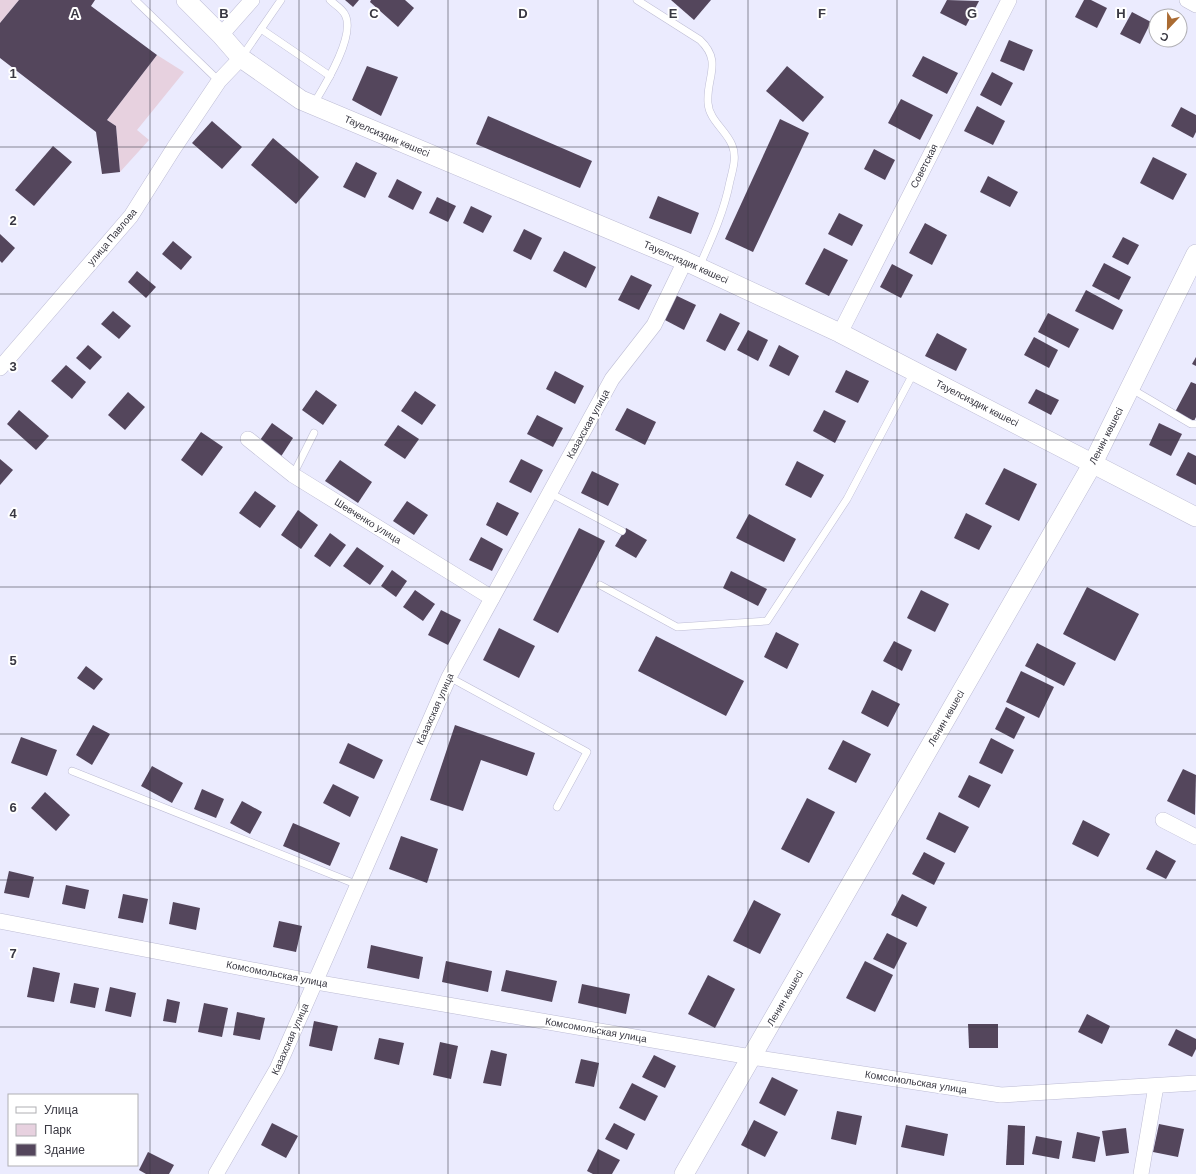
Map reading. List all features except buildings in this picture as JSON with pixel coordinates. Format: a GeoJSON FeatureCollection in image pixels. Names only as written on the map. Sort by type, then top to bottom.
{"type":"FeatureCollection","features":[{"type":"Feature","properties":{"kind":"street","name":"Тауелсиздик көшесі"},"geometry":{"type":"LineString","coordinates":[[186,0],[221,34],[241,58],[301,100],[692,264],[840,333],[915,370],[1196,517]]}},
{"type":"Feature","properties":{"kind":"street"},"geometry":{"type":"LineString","coordinates":[[221,34],[252,0]]}},
{"type":"Feature","properties":{"kind":"street","name":"Советская"},"geometry":{"type":"LineString","coordinates":[[840,333],[1009,0]]}},
{"type":"Feature","properties":{"kind":"street"},"geometry":{"type":"LineString","coordinates":[[1186,0],[1196,5]]}},
{"type":"Feature","properties":{"kind":"street","name":"улица Павлова"},"geometry":{"type":"LineString","coordinates":[[0,368],[132,216],[174,148],[219,81],[241,58]]}},
{"type":"Feature","properties":{"kind":"street","name":"Ленин көшесі"},"geometry":{"type":"LineString","coordinates":[[684,1174],[1093,463],[1196,254]]}},
{"type":"Feature","properties":{"kind":"street","name":"Казахская улица"},"geometry":{"type":"LineString","coordinates":[[216,1174],[277,1069],[449,677],[612,378],[654,325],[692,264]]}},
{"type":"Feature","properties":{"kind":"street","name":"Шевченко улица"},"geometry":{"type":"LineString","coordinates":[[248,439],[293,474],[492,598]]}},
{"type":"Feature","properties":{"kind":"street"},"geometry":{"type":"LineString","coordinates":[[1163,820],[1196,837]]}},
{"type":"Feature","properties":{"kind":"street","name":"Комсомольская улица"},"geometry":{"type":"LineString","coordinates":[[0,920],[315,982],[751,1057],[1000,1095],[1196,1084]]}},
{"type":"Feature","properties":{"kind":"street"},"geometry":{"type":"LineString","coordinates":[[1141,1174],[1156,1086]]}},
{"type":"Feature","properties":{"kind":"lane"},"geometry":{"type":"LineString","coordinates":[[135,0],[219,81]]}},
{"type":"Feature","properties":{"kind":"lane"},"geometry":{"type":"LineString","coordinates":[[241,58],[281,0]]}},
{"type":"Feature","properties":{"kind":"lane"},"geometry":{"type":"LineString","coordinates":[[313,105],[330,76],[342,49],[348,27],[345,13],[330,0]]}},
{"type":"Feature","properties":{"kind":"lane"},"geometry":{"type":"LineString","coordinates":[[636,0],[700,40],[707,47],[713,66],[708,102],[709,109],[719,126],[728,137],[734,152],[734,166],[727,201],[720,221],[692,264]]}},
{"type":"Feature","properties":{"kind":"lane"},"geometry":{"type":"LineString","coordinates":[[261,29],[330,76]]}},
{"type":"Feature","properties":{"kind":"lane"},"geometry":{"type":"LineString","coordinates":[[600,585],[677,627],[767,621],[847,499],[915,370]]}},
{"type":"Feature","properties":{"kind":"lane"},"geometry":{"type":"LineString","coordinates":[[1130,388],[1190,424],[1196,424]]}},
{"type":"Feature","properties":{"kind":"lane"},"geometry":{"type":"LineString","coordinates":[[293,474],[314,433]]}},
{"type":"Feature","properties":{"kind":"lane"},"geometry":{"type":"LineString","coordinates":[[550,493],[622,531]]}},
{"type":"Feature","properties":{"kind":"lane"},"geometry":{"type":"LineString","coordinates":[[449,677],[587,752],[557,807]]}},
{"type":"Feature","properties":{"kind":"lane"},"geometry":{"type":"LineString","coordinates":[[72,771],[358,885]]}},
{"type":"Feature","properties":{"kind":"green space"},"geometry":{"type":"Polygon","coordinates":[[[0,0],[19,0],[0,23],[0,0]]]}},
{"type":"Feature","properties":{"kind":"green space"},"geometry":{"type":"Polygon","coordinates":[[[157,55],[184,72],[137,130],[149,140],[120,172],[116,126],[107,120],[157,55]]]}}]}
